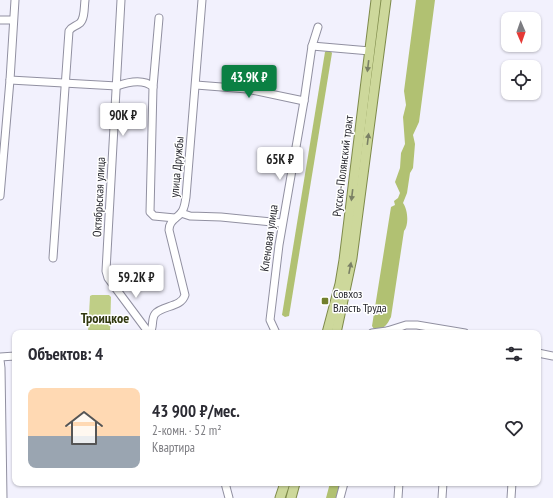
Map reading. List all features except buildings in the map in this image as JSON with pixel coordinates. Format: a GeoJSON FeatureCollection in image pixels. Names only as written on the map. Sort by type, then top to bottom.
{"type":"FeatureCollection","features":[{"type":"Feature","properties":{"kind":"main road","name":"Русско-Полянский тракт"},"geometry":{"type":"LineString","coordinates":[[328,330],[340,284],[344,260],[376,0]]}},
{"type":"Feature","properties":{"kind":"main road","name":"Русско-Полянский тракт"},"geometry":{"type":"LineString","coordinates":[[337,330],[352,258],[386,0]]}},
{"type":"Feature","properties":{"kind":"main road"},"geometry":{"type":"LineString","coordinates":[[280,498],[283,486]]}},
{"type":"Feature","properties":{"kind":"main road"},"geometry":{"type":"LineString","coordinates":[[291,498],[294,486]]}},
{"type":"Feature","properties":{"kind":"street"},"geometry":{"type":"LineString","coordinates":[[0,196],[10,80],[14,0]]}},
{"type":"Feature","properties":{"kind":"street"},"geometry":{"type":"LineString","coordinates":[[53,258],[64,83],[69,31],[72,27],[79,24],[82,19],[85,0]]}},
{"type":"Feature","properties":{"kind":"street","name":"Октябрьская улица"},"geometry":{"type":"LineString","coordinates":[[121,0],[106,271],[108,278],[148,330]]}},
{"type":"Feature","properties":{"kind":"street","name":"улица Дружбы"},"geometry":{"type":"LineString","coordinates":[[152,330],[156,312],[181,301],[185,295],[169,226],[185,206],[202,0]]}},
{"type":"Feature","properties":{"kind":"street"},"geometry":{"type":"LineString","coordinates":[[159,18],[153,87],[150,212],[154,216],[221,217],[282,223]]}},
{"type":"Feature","properties":{"kind":"street"},"geometry":{"type":"LineString","coordinates":[[0,20],[13,20]]}},
{"type":"Feature","properties":{"kind":"street","name":"Кленовая улица"},"geometry":{"type":"LineString","coordinates":[[274,330],[270,313],[282,223],[304,101],[312,46],[318,27]]}},
{"type":"Feature","properties":{"kind":"street"},"geometry":{"type":"LineString","coordinates":[[312,46],[370,51]]}},
{"type":"Feature","properties":{"kind":"street"},"geometry":{"type":"LineString","coordinates":[[10,80],[117,86],[126,82],[138,82],[147,83],[153,87]]}},
{"type":"Feature","properties":{"kind":"street"},"geometry":{"type":"LineString","coordinates":[[196,85],[247,89],[304,101]]}},
{"type":"Feature","properties":{"kind":"street"},"geometry":{"type":"LineString","coordinates":[[392,330],[401,326],[417,325],[438,330]]}},
{"type":"Feature","properties":{"kind":"street"},"geometry":{"type":"LineString","coordinates":[[417,325],[417,330]]}},
{"type":"Feature","properties":{"kind":"street"},"geometry":{"type":"LineString","coordinates":[[541,352],[553,352]]}},
{"type":"Feature","properties":{"kind":"street"},"geometry":{"type":"LineString","coordinates":[[541,353],[553,356]]}},
{"type":"Feature","properties":{"kind":"street"},"geometry":{"type":"LineString","coordinates":[[0,356],[12,356]]}},
{"type":"Feature","properties":{"kind":"street"},"geometry":{"type":"LineString","coordinates":[[0,360],[3,498]]}},
{"type":"Feature","properties":{"kind":"street"},"geometry":{"type":"LineString","coordinates":[[226,486],[229,498]]}},
{"type":"Feature","properties":{"kind":"street"},"geometry":{"type":"LineString","coordinates":[[340,498],[343,486]]}},
{"type":"Feature","properties":{"kind":"street"},"geometry":{"type":"LineString","coordinates":[[398,498],[399,486]]}},
{"type":"Feature","properties":{"kind":"street"},"geometry":{"type":"LineString","coordinates":[[442,486],[442,498]]}},
{"type":"Feature","properties":{"kind":"street"},"geometry":{"type":"LineString","coordinates":[[511,498],[512,486]]}},
{"type":"Feature","properties":{"kind":"green space"},"geometry":{"type":"Polygon","coordinates":[[[416,0],[435,0],[419,122],[413,135],[415,144],[413,168],[410,173],[407,193],[403,203],[406,209],[407,225],[404,231],[391,317],[385,326],[380,329],[374,329],[372,326],[391,207],[395,205],[394,201],[398,198],[400,193],[395,182],[400,168],[401,153],[405,144],[403,117],[406,105],[404,91],[416,0]]]}},
{"type":"Feature","properties":{"kind":"green space"},"geometry":{"type":"Polygon","coordinates":[[[329,49],[332,53],[289,316],[285,317],[282,315],[325,52],[329,49]]]}},
{"type":"Feature","properties":{"kind":"green space"},"geometry":{"type":"Polygon","coordinates":[[[109,295],[111,297],[110,330],[88,330],[90,296],[109,295]]]}},
{"type":"Feature","properties":{"kind":"green space"},"geometry":{"type":"Polygon","coordinates":[[[329,486],[340,486],[338,498],[326,498],[329,486]]]}},
{"type":"Feature","properties":{"kind":"place","name":"Совхоз Власть Труда"},"geometry":{"type":"Point","coordinates":[325,301]}},
{"type":"Feature","properties":{"kind":"district","name":"Троицкое"},"geometry":{"type":"Point","coordinates":[105,318]}}]}
